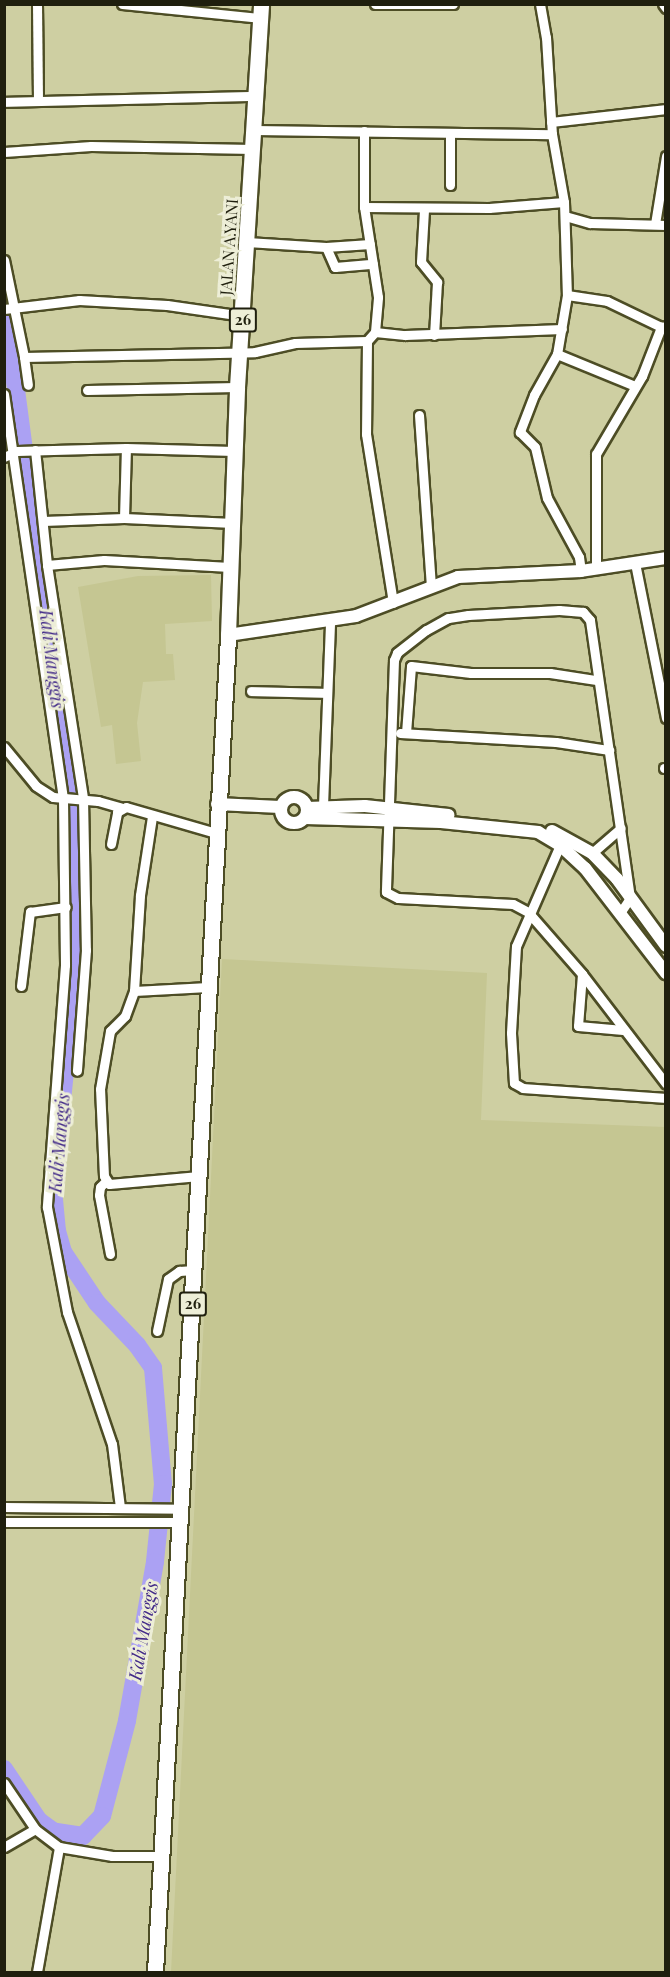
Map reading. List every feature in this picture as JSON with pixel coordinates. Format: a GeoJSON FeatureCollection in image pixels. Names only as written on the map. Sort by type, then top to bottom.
{"type":"FeatureCollection","features":[{"type":"Feature","properties":{"kind":"highway","name":"JALAN A.YANI"},"geometry":{"type":"LineString","coordinates":[[228,635],[237,387],[261,11]]}},
{"type":"Feature","properties":{"kind":"highway","name":"26"},"geometry":{"type":"LineString","coordinates":[[155,1972],[163,1856],[177,1513],[194,1270],[217,804],[228,635]]}},
{"type":"Feature","properties":{"kind":"street"},"geometry":{"type":"LineString","coordinates":[[37,4],[38,101]]}},
{"type":"Feature","properties":{"kind":"street"},"geometry":{"type":"LineString","coordinates":[[122,4],[261,11]]}},
{"type":"Feature","properties":{"kind":"street"},"geometry":{"type":"LineString","coordinates":[[375,4],[453,4]]}},
{"type":"Feature","properties":{"kind":"street"},"geometry":{"type":"LineString","coordinates":[[540,4],[546,37],[552,134],[564,201],[567,295],[557,354],[534,395],[520,432],[535,447],[549,504],[579,557],[581,571]]}},
{"type":"Feature","properties":{"kind":"street"},"geometry":{"type":"LineString","coordinates":[[663,4],[666,8]]}},
{"type":"Feature","properties":{"kind":"street"},"geometry":{"type":"LineString","coordinates":[[4,102],[255,96]]}},
{"type":"Feature","properties":{"kind":"street"},"geometry":{"type":"LineString","coordinates":[[551,122],[666,110]]}},
{"type":"Feature","properties":{"kind":"street"},"geometry":{"type":"LineString","coordinates":[[254,130],[552,134]]}},
{"type":"Feature","properties":{"kind":"street"},"geometry":{"type":"LineString","coordinates":[[364,131],[364,207],[378,297],[375,332],[367,341],[366,434],[393,603]]}},
{"type":"Feature","properties":{"kind":"street"},"geometry":{"type":"LineString","coordinates":[[450,133],[450,185]]}},
{"type":"Feature","properties":{"kind":"street"},"geometry":{"type":"LineString","coordinates":[[4,152],[92,146],[253,149]]}},
{"type":"Feature","properties":{"kind":"street"},"geometry":{"type":"LineString","coordinates":[[565,216],[590,223],[660,225],[666,156]]}},
{"type":"Feature","properties":{"kind":"street"},"geometry":{"type":"LineString","coordinates":[[364,207],[424,210],[564,201]]}},
{"type":"Feature","properties":{"kind":"street"},"geometry":{"type":"LineString","coordinates":[[424,210],[421,262],[437,282],[434,335]]}},
{"type":"Feature","properties":{"kind":"street"},"geometry":{"type":"LineString","coordinates":[[247,242],[326,247],[370,244]]}},
{"type":"Feature","properties":{"kind":"street"},"geometry":{"type":"LineString","coordinates":[[326,247],[335,267],[373,264]]}},
{"type":"Feature","properties":{"kind":"street"},"geometry":{"type":"LineString","coordinates":[[4,260],[15,306],[28,385]]}},
{"type":"Feature","properties":{"kind":"street"},"geometry":{"type":"LineString","coordinates":[[567,295],[607,301],[663,326],[635,386],[596,454],[596,568]]}},
{"type":"Feature","properties":{"kind":"street"},"geometry":{"type":"LineString","coordinates":[[4,309],[79,300],[167,305],[243,316]]}},
{"type":"Feature","properties":{"kind":"street"},"geometry":{"type":"LineString","coordinates":[[375,332],[434,335],[562,329]]}},
{"type":"Feature","properties":{"kind":"street"},"geometry":{"type":"LineString","coordinates":[[24,357],[260,352],[296,343],[367,341]]}},
{"type":"Feature","properties":{"kind":"street"},"geometry":{"type":"LineString","coordinates":[[557,354],[635,386]]}},
{"type":"Feature","properties":{"kind":"street"},"geometry":{"type":"LineString","coordinates":[[87,390],[237,387]]}},
{"type":"Feature","properties":{"kind":"street"},"geometry":{"type":"LineString","coordinates":[[4,394],[6,423],[15,451],[64,799],[66,907],[59,1087],[47,1207],[68,1312],[112,1444],[120,1507]]}},
{"type":"Feature","properties":{"kind":"street"},"geometry":{"type":"LineString","coordinates":[[419,415],[431,586]]}},
{"type":"Feature","properties":{"kind":"street"},"geometry":{"type":"LineString","coordinates":[[4,457],[15,451],[33,450],[126,448],[234,451]]}},
{"type":"Feature","properties":{"kind":"street"},"geometry":{"type":"LineString","coordinates":[[124,518],[126,448]]}},
{"type":"Feature","properties":{"kind":"street"},"geometry":{"type":"LineString","coordinates":[[33,450],[47,565],[82,798],[86,950],[77,1071]]}},
{"type":"Feature","properties":{"kind":"street"},"geometry":{"type":"LineString","coordinates":[[43,521],[124,518],[233,523]]}},
{"type":"Feature","properties":{"kind":"street"},"geometry":{"type":"LineString","coordinates":[[228,635],[330,621],[393,603],[431,586],[480,574],[581,571],[666,558]]}},
{"type":"Feature","properties":{"kind":"street"},"geometry":{"type":"LineString","coordinates":[[47,565],[104,560],[230,567]]}},
{"type":"Feature","properties":{"kind":"street"},"geometry":{"type":"LineString","coordinates":[[635,563],[666,718]]}},
{"type":"Feature","properties":{"kind":"street"},"geometry":{"type":"LineString","coordinates":[[620,914],[630,898],[609,750],[596,680],[590,620],[583,612],[559,610],[448,618],[426,630],[408,649],[395,656],[384,887],[388,896],[513,904],[528,912],[582,974],[623,1030],[663,1072],[666,1084]]}},
{"type":"Feature","properties":{"kind":"street"},"geometry":{"type":"LineString","coordinates":[[323,806],[330,621]]}},
{"type":"Feature","properties":{"kind":"street"},"geometry":{"type":"LineString","coordinates":[[406,733],[411,666],[408,649]]}},
{"type":"Feature","properties":{"kind":"street"},"geometry":{"type":"LineString","coordinates":[[411,666],[471,673],[550,672],[596,680]]}},
{"type":"Feature","properties":{"kind":"street"},"geometry":{"type":"LineString","coordinates":[[251,691],[327,693]]}},
{"type":"Feature","properties":{"kind":"street"},"geometry":{"type":"LineString","coordinates":[[392,732],[556,742],[609,750]]}},
{"type":"Feature","properties":{"kind":"street"},"geometry":{"type":"LineString","coordinates":[[4,747],[36,786],[64,799],[82,798],[216,833]]}},
{"type":"Feature","properties":{"kind":"street"},"geometry":{"type":"LineString","coordinates":[[306,813],[303,800],[294,797],[285,800],[280,807],[282,816],[288,823],[323,806],[526,830],[561,845],[585,868],[666,973]]}},
{"type":"Feature","properties":{"kind":"street"},"geometry":{"type":"LineString","coordinates":[[217,804],[280,807]]}},
{"type":"Feature","properties":{"kind":"street"},"geometry":{"type":"LineString","coordinates":[[111,844],[117,812],[122,808]]}},
{"type":"Feature","properties":{"kind":"street"},"geometry":{"type":"LineString","coordinates":[[306,813],[388,814],[540,826],[592,853],[666,946]]}},
{"type":"Feature","properties":{"kind":"street"},"geometry":{"type":"LineString","coordinates":[[110,1254],[99,1195],[100,1187],[106,1181],[100,1089],[110,1031],[125,1016],[134,992],[140,895],[152,817]]}},
{"type":"Feature","properties":{"kind":"street"},"geometry":{"type":"LineString","coordinates":[[592,853],[621,828]]}},
{"type":"Feature","properties":{"kind":"street"},"geometry":{"type":"LineString","coordinates":[[561,845],[528,912],[518,938],[514,974],[514,1083],[523,1089],[666,1098]]}},
{"type":"Feature","properties":{"kind":"street"},"geometry":{"type":"LineString","coordinates":[[21,986],[30,912],[66,907]]}},
{"type":"Feature","properties":{"kind":"street"},"geometry":{"type":"LineString","coordinates":[[582,974],[578,1026],[623,1030]]}},
{"type":"Feature","properties":{"kind":"street"},"geometry":{"type":"LineString","coordinates":[[134,992],[208,987]]}},
{"type":"Feature","properties":{"kind":"street"},"geometry":{"type":"LineString","coordinates":[[106,1181],[112,1184],[199,1176]]}},
{"type":"Feature","properties":{"kind":"street"},"geometry":{"type":"LineString","coordinates":[[157,1331],[168,1279],[179,1271],[194,1270]]}},
{"type":"Feature","properties":{"kind":"street"},"geometry":{"type":"LineString","coordinates":[[4,1507],[120,1507],[177,1513]]}},
{"type":"Feature","properties":{"kind":"street"},"geometry":{"type":"LineString","coordinates":[[63,1508],[66,1522]]}},
{"type":"Feature","properties":{"kind":"street"},"geometry":{"type":"LineString","coordinates":[[4,1522],[166,1521],[177,1513]]}},
{"type":"Feature","properties":{"kind":"street"},"geometry":{"type":"LineString","coordinates":[[4,1783],[9,1799],[35,1830],[59,1847],[112,1856],[163,1856]]}},
{"type":"Feature","properties":{"kind":"street"},"geometry":{"type":"LineString","coordinates":[[4,1847],[35,1830]]}},
{"type":"Feature","properties":{"kind":"street"},"geometry":{"type":"LineString","coordinates":[[37,1972],[59,1847]]}},
{"type":"Feature","properties":{"kind":"shaded area"},"geometry":{"type":"Polygon","coordinates":[[[211,575],[212,621],[165,624],[166,654],[173,654],[175,680],[143,682],[137,723],[141,761],[116,764],[112,725],[101,727],[78,587],[138,576],[211,575]]]}},
{"type":"Feature","properties":{"kind":"shaded area"},"geometry":{"type":"Polygon","coordinates":[[[222,959],[487,973],[481,1120],[665,1127],[665,1972],[171,1972],[222,959]]]}},
{"type":"Feature","properties":{"kind":"waterway","name":"Kali Manggis"},"geometry":{"type":"LineString","coordinates":[[4,299],[73,820],[76,963],[53,1189],[57,1231],[63,1252],[97,1303],[137,1345],[153,1368],[163,1484],[155,1562],[127,1721],[102,1816],[83,1836],[53,1831],[39,1821],[4,1769]]}}]}
